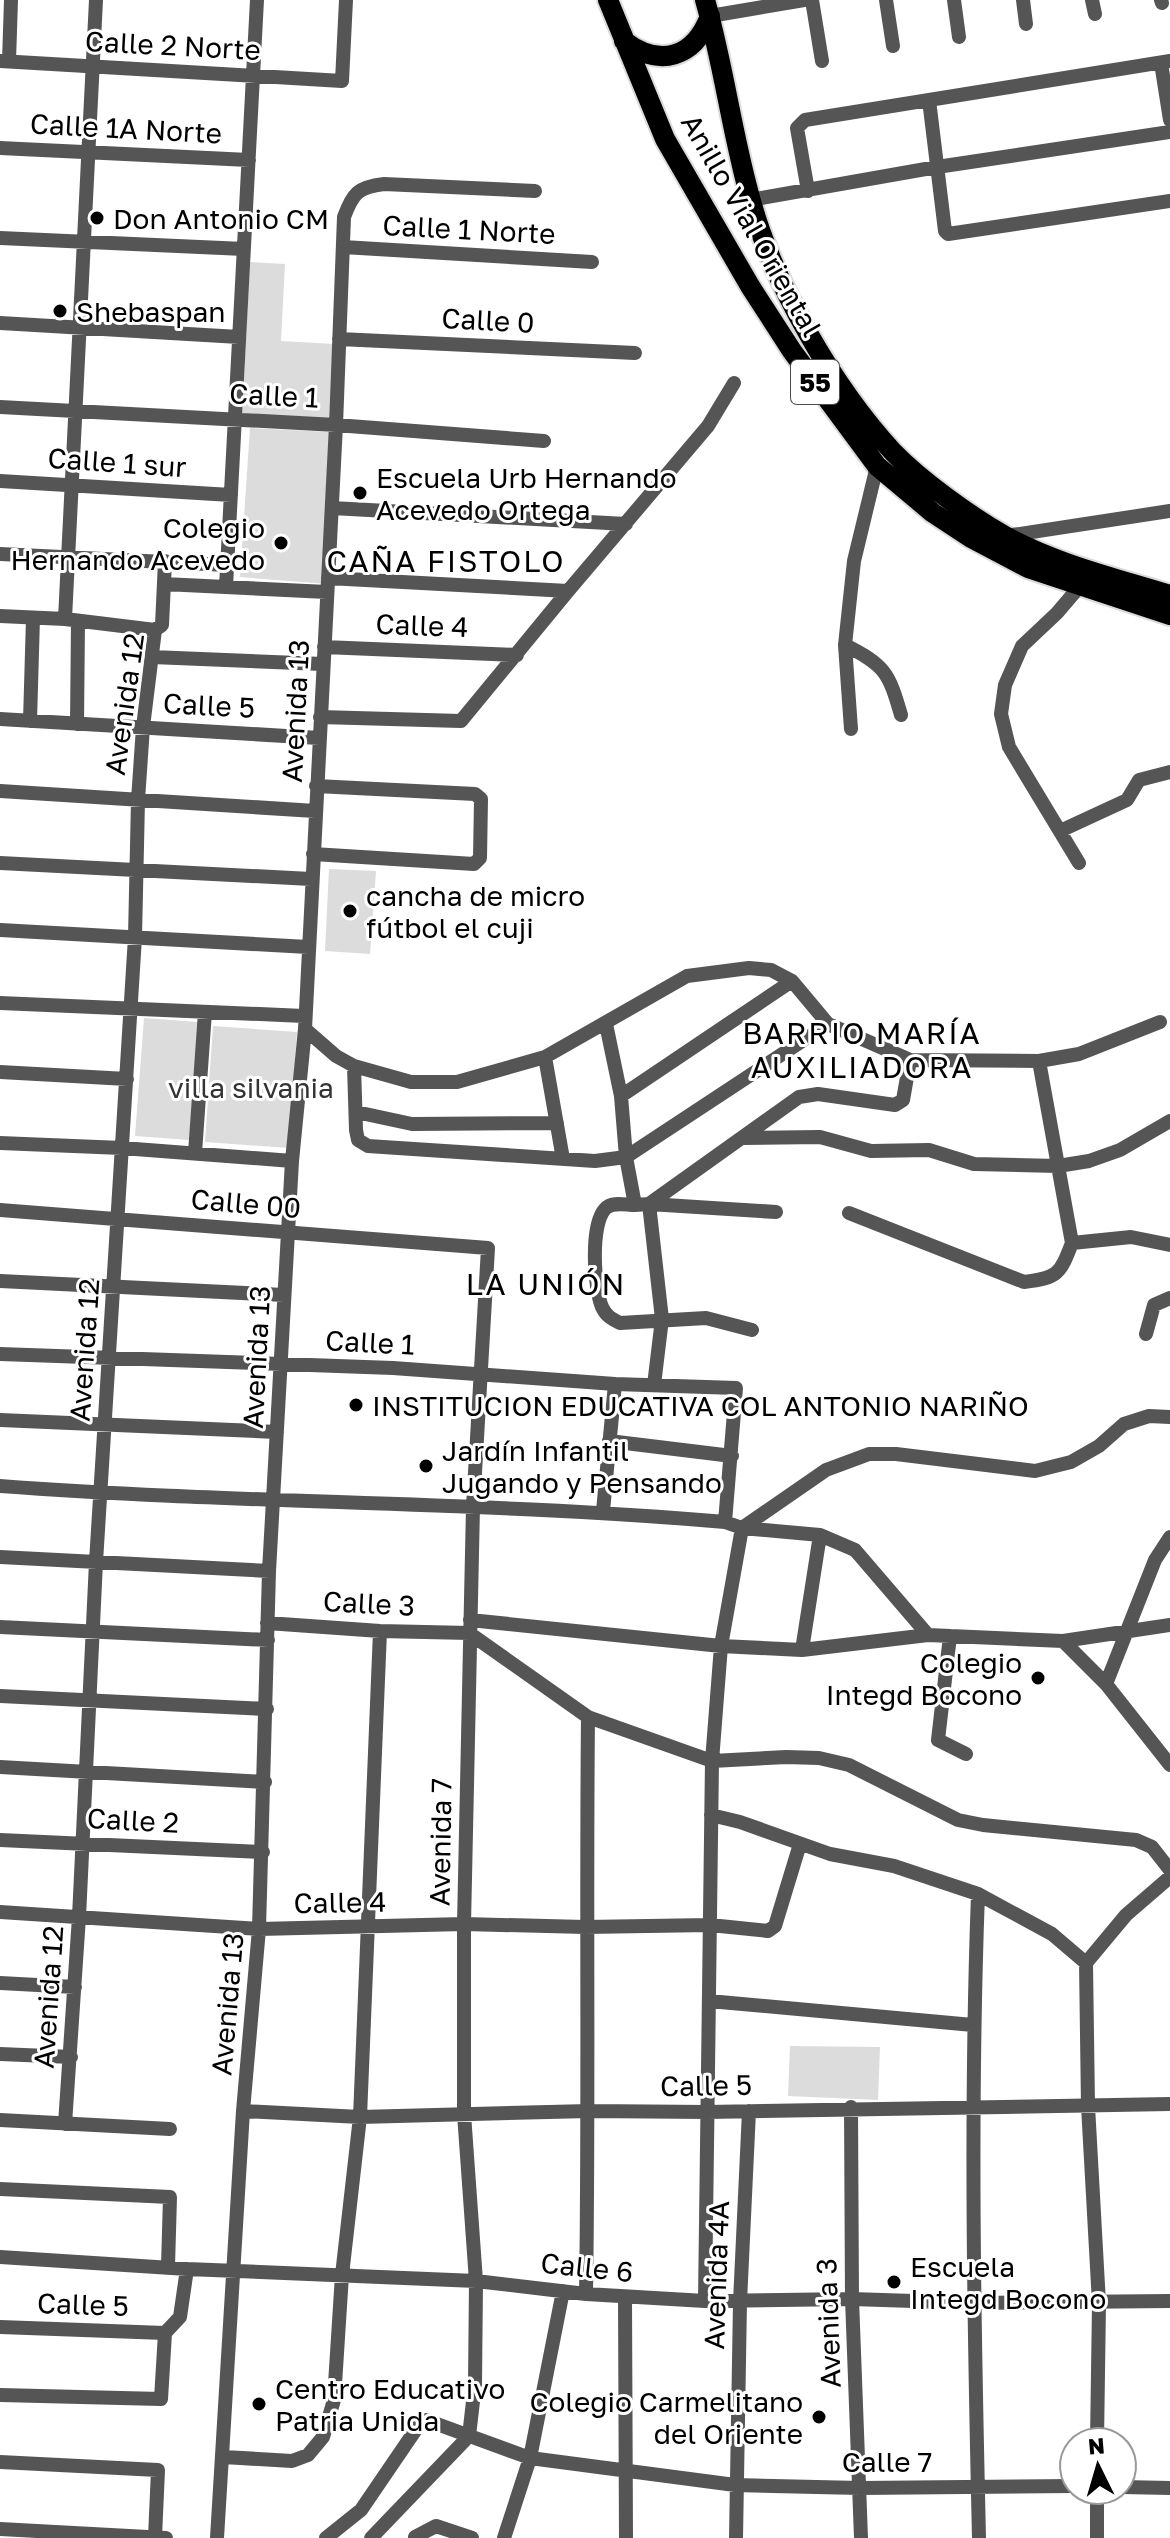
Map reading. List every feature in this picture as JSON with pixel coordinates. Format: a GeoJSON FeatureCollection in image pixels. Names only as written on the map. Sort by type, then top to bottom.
{"type":"FeatureCollection","features":[{"type":"Feature","properties":{"kind":"highway","name":"Anillo Vial Oriental"},"geometry":{"type":"LineString","coordinates":[[608,0],[665,139],[750,286],[792,351],[877,466],[933,513],[971,538],[1028,568],[1170,615]]}},
{"type":"Feature","properties":{"kind":"highway","name":"Anillo Vial Oriental"},"geometry":{"type":"LineString","coordinates":[[707,8],[750,200],[764,242],[810,336],[865,418],[895,454],[950,500],[1006,536],[1099,575],[1170,595]]}},
{"type":"Feature","properties":{"kind":"highway"},"geometry":{"type":"LineString","coordinates":[[624,41],[639,52],[656,57],[675,55],[691,47],[703,33],[707,8]]}},
{"type":"Feature","properties":{"kind":"street"},"geometry":{"type":"LineString","coordinates":[[4,61],[11,0]]}},
{"type":"Feature","properties":{"kind":"street"},"geometry":{"type":"LineString","coordinates":[[77,724],[69,557],[96,0]]}},
{"type":"Feature","properties":{"kind":"street"},"geometry":{"type":"LineString","coordinates":[[226,587],[257,0]]}},
{"type":"Feature","properties":{"kind":"street","name":"Calle 2 Norte"},"geometry":{"type":"LineString","coordinates":[[4,61],[342,81],[346,0]]}},
{"type":"Feature","properties":{"kind":"street"},"geometry":{"type":"LineString","coordinates":[[707,8],[804,0]]}},
{"type":"Feature","properties":{"kind":"street"},"geometry":{"type":"LineString","coordinates":[[812,0],[822,61]]}},
{"type":"Feature","properties":{"kind":"street"},"geometry":{"type":"LineString","coordinates":[[886,0],[893,46]]}},
{"type":"Feature","properties":{"kind":"street"},"geometry":{"type":"LineString","coordinates":[[954,0],[959,37]]}},
{"type":"Feature","properties":{"kind":"street"},"geometry":{"type":"LineString","coordinates":[[1023,0],[1026,24]]}},
{"type":"Feature","properties":{"kind":"street"},"geometry":{"type":"LineString","coordinates":[[808,191],[797,128],[805,120],[1166,62],[1170,120]]}},
{"type":"Feature","properties":{"kind":"street"},"geometry":{"type":"LineString","coordinates":[[929,100],[945,231],[948,234],[1170,201]]}},
{"type":"Feature","properties":{"kind":"street"},"geometry":{"type":"LineString","coordinates":[[750,200],[937,167],[1170,132]]}},
{"type":"Feature","properties":{"kind":"street","name":"Calle 1A Norte"},"geometry":{"type":"LineString","coordinates":[[0,148],[249,160]]}},
{"type":"Feature","properties":{"kind":"street","name":"Avenida 13"},"geometry":{"type":"LineString","coordinates":[[217,2538],[243,2111],[259,1929],[269,1571],[292,1161],[303,1057],[344,217],[351,199],[364,186],[384,184],[535,191]]}},
{"type":"Feature","properties":{"kind":"street"},"geometry":{"type":"LineString","coordinates":[[0,238],[244,249]]}},
{"type":"Feature","properties":{"kind":"street","name":"Calle 1 Norte"},"geometry":{"type":"LineString","coordinates":[[343,247],[592,262]]}},
{"type":"Feature","properties":{"kind":"street"},"geometry":{"type":"LineString","coordinates":[[0,323],[239,337]]}},
{"type":"Feature","properties":{"kind":"street","name":"Calle 0"},"geometry":{"type":"LineString","coordinates":[[339,339],[635,353]]}},
{"type":"Feature","properties":{"kind":"street"},"geometry":{"type":"LineString","coordinates":[[320,717],[461,721],[708,426],[734,383]]}},
{"type":"Feature","properties":{"kind":"street","name":"Calle 1"},"geometry":{"type":"LineString","coordinates":[[0,407],[336,425],[544,441]]}},
{"type":"Feature","properties":{"kind":"street"},"geometry":{"type":"LineString","coordinates":[[851,729],[845,645],[854,561],[877,466]]}},
{"type":"Feature","properties":{"kind":"street","name":"Calle 1 sur"},"geometry":{"type":"LineString","coordinates":[[0,481],[231,495]]}},
{"type":"Feature","properties":{"kind":"street"},"geometry":{"type":"LineString","coordinates":[[332,508],[626,524]]}},
{"type":"Feature","properties":{"kind":"street"},"geometry":{"type":"LineString","coordinates":[[1006,536],[1170,511]]}},
{"type":"Feature","properties":{"kind":"street"},"geometry":{"type":"LineString","coordinates":[[1052,529],[1052,556]]}},
{"type":"Feature","properties":{"kind":"street"},"geometry":{"type":"LineString","coordinates":[[0,554],[227,565]]}},
{"type":"Feature","properties":{"kind":"street","name":"Avenida 12"},"geometry":{"type":"LineString","coordinates":[[65,2124],[135,937],[138,800],[155,630],[162,625],[165,561]]}},
{"type":"Feature","properties":{"kind":"street"},"geometry":{"type":"LineString","coordinates":[[164,584],[568,591]]}},
{"type":"Feature","properties":{"kind":"street"},"geometry":{"type":"LineString","coordinates":[[1148,589],[1170,585]]}},
{"type":"Feature","properties":{"kind":"street"},"geometry":{"type":"LineString","coordinates":[[1079,863],[1009,747],[1001,714],[1005,685],[1022,646],[1080,586]]}},
{"type":"Feature","properties":{"kind":"street"},"geometry":{"type":"LineString","coordinates":[[0,616],[72,620],[155,630]]}},
{"type":"Feature","properties":{"kind":"street"},"geometry":{"type":"LineString","coordinates":[[30,721],[33,618]]}},
{"type":"Feature","properties":{"kind":"street"},"geometry":{"type":"LineString","coordinates":[[845,645],[870,657],[890,678],[901,715]]}},
{"type":"Feature","properties":{"kind":"street","name":"Calle 4"},"geometry":{"type":"LineString","coordinates":[[324,647],[517,655]]}},
{"type":"Feature","properties":{"kind":"street"},"geometry":{"type":"LineString","coordinates":[[152,657],[323,664]]}},
{"type":"Feature","properties":{"kind":"street","name":"Calle 5"},"geometry":{"type":"LineString","coordinates":[[0,719],[319,738]]}},
{"type":"Feature","properties":{"kind":"street"},"geometry":{"type":"LineString","coordinates":[[1060,831],[1127,800],[1139,780],[1170,772]]}},
{"type":"Feature","properties":{"kind":"street"},"geometry":{"type":"LineString","coordinates":[[313,854],[474,864],[480,858],[481,799],[475,794],[316,786]]}},
{"type":"Feature","properties":{"kind":"street"},"geometry":{"type":"LineString","coordinates":[[0,791],[315,811]]}},
{"type":"Feature","properties":{"kind":"street"},"geometry":{"type":"LineString","coordinates":[[0,863],[311,879]]}},
{"type":"Feature","properties":{"kind":"street"},"geometry":{"type":"LineString","coordinates":[[0,930],[308,947]]}},
{"type":"Feature","properties":{"kind":"street"},"geometry":{"type":"LineString","coordinates":[[0,1003],[205,1012],[304,1022],[336,1056],[354,1066],[411,1082],[457,1082],[545,1057],[687,976],[749,968],[771,970],[792,981],[828,1024],[910,1060],[1039,1061],[1079,1054],[1160,1022]]}},
{"type":"Feature","properties":{"kind":"street"},"geometry":{"type":"LineString","coordinates":[[621,1096],[792,981]]}},
{"type":"Feature","properties":{"kind":"street"},"geometry":{"type":"LineString","coordinates":[[195,1153],[205,1012]]}},
{"type":"Feature","properties":{"kind":"street"},"geometry":{"type":"LineString","coordinates":[[606,1024],[621,1096],[626,1157],[642,1204],[662,1319],[654,1385]]}},
{"type":"Feature","properties":{"kind":"street"},"geometry":{"type":"LineString","coordinates":[[354,1066],[358,1140],[368,1146],[595,1161],[626,1157],[828,1024]]}},
{"type":"Feature","properties":{"kind":"street"},"geometry":{"type":"LineString","coordinates":[[303,1057],[336,1056]]}},
{"type":"Feature","properties":{"kind":"street"},"geometry":{"type":"LineString","coordinates":[[545,1057],[563,1159]]}},
{"type":"Feature","properties":{"kind":"street"},"geometry":{"type":"LineString","coordinates":[[642,1204],[799,1097],[818,1094],[895,1105],[903,1100],[910,1060]]}},
{"type":"Feature","properties":{"kind":"street"},"geometry":{"type":"LineString","coordinates":[[849,1213],[1024,1282],[1050,1279],[1063,1265],[1072,1243],[1039,1061]]}},
{"type":"Feature","properties":{"kind":"street"},"geometry":{"type":"LineString","coordinates":[[0,1072],[127,1079]]}},
{"type":"Feature","properties":{"kind":"street"},"geometry":{"type":"LineString","coordinates":[[356,1112],[412,1124],[557,1123]]}},
{"type":"Feature","properties":{"kind":"street"},"geometry":{"type":"LineString","coordinates":[[741,1138],[820,1137],[871,1151],[929,1150],[974,1164],[1058,1166],[1089,1161],[1120,1150],[1170,1121]]}},
{"type":"Feature","properties":{"kind":"street"},"geometry":{"type":"LineString","coordinates":[[0,1143],[122,1148],[292,1161]]}},
{"type":"Feature","properties":{"kind":"street"},"geometry":{"type":"LineString","coordinates":[[752,1330],[706,1318],[620,1323],[610,1318],[602,1306],[596,1274],[595,1233],[603,1210],[613,1204],[776,1212]]}},
{"type":"Feature","properties":{"kind":"street","name":"Calle 00"},"geometry":{"type":"LineString","coordinates":[[0,1210],[488,1248]]}},
{"type":"Feature","properties":{"kind":"street"},"geometry":{"type":"LineString","coordinates":[[1072,1243],[1131,1237],[1170,1245]]}},
{"type":"Feature","properties":{"kind":"street","name":"Avenida 7"},"geometry":{"type":"LineString","coordinates":[[469,2436],[475,2384],[476,2281],[464,2114],[464,1924],[473,1507],[488,1248]]}},
{"type":"Feature","properties":{"kind":"street"},"geometry":{"type":"LineString","coordinates":[[0,1281],[284,1295]]}},
{"type":"Feature","properties":{"kind":"street"},"geometry":{"type":"LineString","coordinates":[[1146,1334],[1154,1305],[1170,1298]]}},
{"type":"Feature","properties":{"kind":"street","name":"Calle 1"},"geometry":{"type":"LineString","coordinates":[[0,1354],[393,1368],[615,1384],[736,1388],[732,1456]]}},
{"type":"Feature","properties":{"kind":"street"},"geometry":{"type":"LineString","coordinates":[[603,1511],[615,1384]]}},
{"type":"Feature","properties":{"kind":"street"},"geometry":{"type":"LineString","coordinates":[[705,2301],[712,1761],[721,1646],[742,1528],[826,1470],[869,1454],[896,1454],[1035,1471],[1071,1462],[1099,1446],[1124,1424],[1149,1416],[1170,1417]]}},
{"type":"Feature","properties":{"kind":"street"},"geometry":{"type":"LineString","coordinates":[[0,1420],[277,1432]]}},
{"type":"Feature","properties":{"kind":"street"},"geometry":{"type":"LineString","coordinates":[[609,1441],[732,1456],[725,1522]]}},
{"type":"Feature","properties":{"kind":"street"},"geometry":{"type":"LineString","coordinates":[[0,1486],[274,1501],[603,1511],[725,1522],[742,1528],[820,1535],[855,1550],[928,1635]]}},
{"type":"Feature","properties":{"kind":"street"},"geometry":{"type":"LineString","coordinates":[[802,1650],[820,1535]]}},
{"type":"Feature","properties":{"kind":"street"},"geometry":{"type":"LineString","coordinates":[[1106,1684],[1155,1560],[1170,1537]]}},
{"type":"Feature","properties":{"kind":"street"},"geometry":{"type":"LineString","coordinates":[[0,1557],[269,1571]]}},
{"type":"Feature","properties":{"kind":"street","name":"Calle 3"},"geometry":{"type":"LineString","coordinates":[[267,1623],[380,1631],[470,1626],[802,1650],[928,1635],[1063,1641],[1170,1625]]}},
{"type":"Feature","properties":{"kind":"street"},"geometry":{"type":"LineString","coordinates":[[470,1626],[588,1717],[712,1761],[786,1757],[819,1758],[849,1765],[958,1820],[1136,1840],[1152,1847],[1170,1870]]}},
{"type":"Feature","properties":{"kind":"street"},"geometry":{"type":"LineString","coordinates":[[0,1627],[268,1640]]}},
{"type":"Feature","properties":{"kind":"street"},"geometry":{"type":"LineString","coordinates":[[224,2457],[292,2461],[308,2455],[323,2437],[334,2400],[342,2275],[360,2117],[380,1631]]}},
{"type":"Feature","properties":{"kind":"street"},"geometry":{"type":"LineString","coordinates":[[950,1636],[938,1740],[966,1754]]}},
{"type":"Feature","properties":{"kind":"street"},"geometry":{"type":"LineString","coordinates":[[1063,1641],[1106,1684],[1170,1765]]}},
{"type":"Feature","properties":{"kind":"street"},"geometry":{"type":"LineString","coordinates":[[0,1696],[267,1709]]}},
{"type":"Feature","properties":{"kind":"street"},"geometry":{"type":"LineString","coordinates":[[586,2294],[588,1717]]}},
{"type":"Feature","properties":{"kind":"street"},"geometry":{"type":"LineString","coordinates":[[0,1767],[265,1782]]}},
{"type":"Feature","properties":{"kind":"street"},"geometry":{"type":"LineString","coordinates":[[711,1815],[830,1854],[894,1866],[978,1894],[1052,1934],[1086,1963]]}},
{"type":"Feature","properties":{"kind":"street","name":"Calle 2"},"geometry":{"type":"LineString","coordinates":[[0,1840],[263,1852]]}},
{"type":"Feature","properties":{"kind":"street","name":"Calle 4"},"geometry":{"type":"LineString","coordinates":[[0,1912],[259,1929],[464,1924],[585,1927],[710,1925],[768,1931],[775,1926],[800,1844]]}},
{"type":"Feature","properties":{"kind":"street"},"geometry":{"type":"LineString","coordinates":[[1097,2426],[1099,2303],[1088,2106],[1086,1963],[1126,1915],[1170,1877]]}},
{"type":"Feature","properties":{"kind":"street"},"geometry":{"type":"LineString","coordinates":[[978,1894],[973,2025],[979,2538]]}},
{"type":"Feature","properties":{"kind":"street"},"geometry":{"type":"LineString","coordinates":[[0,1983],[75,1987]]}},
{"type":"Feature","properties":{"kind":"street"},"geometry":{"type":"LineString","coordinates":[[709,2001],[973,2025]]}},
{"type":"Feature","properties":{"kind":"street"},"geometry":{"type":"LineString","coordinates":[[0,2054],[71,2057]]}},
{"type":"Feature","properties":{"kind":"street","name":"Calle 5"},"geometry":{"type":"LineString","coordinates":[[243,2111],[360,2117],[1170,2104]]}},
{"type":"Feature","properties":{"kind":"street","name":"Avenida 3"},"geometry":{"type":"LineString","coordinates":[[851,2107],[852,2299],[861,2538]]}},
{"type":"Feature","properties":{"kind":"street","name":"Avenida 4A"},"geometry":{"type":"LineString","coordinates":[[736,2538],[740,2302],[749,2111]]}},
{"type":"Feature","properties":{"kind":"street"},"geometry":{"type":"LineString","coordinates":[[0,2120],[170,2129]]}},
{"type":"Feature","properties":{"kind":"street"},"geometry":{"type":"LineString","coordinates":[[0,2189],[170,2197],[168,2266]]}},
{"type":"Feature","properties":{"kind":"street","name":"Calle 6"},"geometry":{"type":"LineString","coordinates":[[0,2257],[187,2269],[476,2281],[625,2298],[740,2302],[852,2299],[974,2303],[1170,2301]]}},
{"type":"Feature","properties":{"kind":"street"},"geometry":{"type":"LineString","coordinates":[[0,2395],[161,2399],[165,2333],[180,2317],[187,2269]]}},
{"type":"Feature","properties":{"kind":"street"},"geometry":{"type":"LineString","coordinates":[[504,2538],[530,2458],[563,2291]]}},
{"type":"Feature","properties":{"kind":"street"},"geometry":{"type":"LineString","coordinates":[[625,2298],[626,2538]]}},
{"type":"Feature","properties":{"kind":"street","name":"Calle 5"},"geometry":{"type":"LineString","coordinates":[[0,2327],[165,2333]]}},
{"type":"Feature","properties":{"kind":"street","name":"Calle 7"},"geometry":{"type":"LineString","coordinates":[[326,2538],[361,2510],[421,2422],[426,2420],[530,2458],[735,2485],[860,2488],[1058,2486]]}},
{"type":"Feature","properties":{"kind":"street"},"geometry":{"type":"LineString","coordinates":[[371,2538],[469,2436]]}},
{"type":"Feature","properties":{"kind":"street"},"geometry":{"type":"LineString","coordinates":[[0,2462],[158,2470],[155,2537]]}},
{"type":"Feature","properties":{"kind":"street"},"geometry":{"type":"LineString","coordinates":[[1138,2487],[1170,2488]]}},
{"type":"Feature","properties":{"kind":"street"},"geometry":{"type":"LineString","coordinates":[[1097,2506],[1097,2538]]}},
{"type":"Feature","properties":{"kind":"street"},"geometry":{"type":"LineString","coordinates":[[415,2537],[436,2526],[472,2538]]}},
{"type":"Feature","properties":{"kind":"street"},"geometry":{"type":"LineString","coordinates":[[0,2529],[166,2538]]}},
{"type":"Feature","properties":{"kind":"green space"},"geometry":{"type":"Polygon","coordinates":[[[250,262],[285,264],[281,341],[334,344],[331,420],[242,416],[250,262]]]}},
{"type":"Feature","properties":{"kind":"green space"},"geometry":{"type":"Polygon","coordinates":[[[250,428],[331,432],[327,584],[240,577],[250,428]]]}},
{"type":"Feature","properties":{"kind":"green space","name":"cancha de micro fútbol el cuji"},"geometry":{"type":"Polygon","coordinates":[[[329,869],[376,871],[370,954],[325,951],[329,869]]]}},
{"type":"Feature","properties":{"kind":"green space"},"geometry":{"type":"Polygon","coordinates":[[[144,1018],[198,1022],[189,1140],[135,1136],[144,1018]]]}},
{"type":"Feature","properties":{"kind":"green space","name":"villa silvania"},"geometry":{"type":"Polygon","coordinates":[[[213,1026],[297,1032],[289,1148],[205,1142],[213,1026]]]}},
{"type":"Feature","properties":{"kind":"green space"},"geometry":{"type":"Polygon","coordinates":[[[790,2046],[880,2047],[878,2100],[788,2096],[790,2046]]]}},
{"type":"Feature","properties":{"kind":"place","name":"Don Antonio CM"},"geometry":{"type":"Point","coordinates":[97,218]}},
{"type":"Feature","properties":{"kind":"place","name":"Shebaspan"},"geometry":{"type":"Point","coordinates":[60,311]}},
{"type":"Feature","properties":{"kind":"place","name":"Escuela Urb Hernando Acevedo Ortega"},"geometry":{"type":"Point","coordinates":[360,493]}},
{"type":"Feature","properties":{"kind":"place","name":"Colegio Hernando Acevedo"},"geometry":{"type":"Point","coordinates":[281,543]}},
{"type":"Feature","properties":{"kind":"place","name":"cancha de micro fútbol el cuji"},"geometry":{"type":"Point","coordinates":[350,911]}},
{"type":"Feature","properties":{"kind":"place","name":"INSTITUCION EDUCATIVA COL ANTONIO NARIÑO"},"geometry":{"type":"Point","coordinates":[356,1405]}},
{"type":"Feature","properties":{"kind":"place","name":"Jardín Infantil Jugando y Pensando"},"geometry":{"type":"Point","coordinates":[426,1466]}},
{"type":"Feature","properties":{"kind":"place","name":"Colegio Integd Bocono"},"geometry":{"type":"Point","coordinates":[1038,1678]}},
{"type":"Feature","properties":{"kind":"place","name":"Escuela Integd Bocono"},"geometry":{"type":"Point","coordinates":[894,2282]}},
{"type":"Feature","properties":{"kind":"place","name":"Centro Educativo Patria Unida"},"geometry":{"type":"Point","coordinates":[259,2404]}},
{"type":"Feature","properties":{"kind":"place","name":"Colegio Carmelitano del Oriente"},"geometry":{"type":"Point","coordinates":[819,2417]}},
{"type":"Feature","properties":{"kind":"district","name":"CAÑA FISTOLO"},"geometry":{"type":"Point","coordinates":[446,561]}},
{"type":"Feature","properties":{"kind":"district","name":"BARRIO MARÍA AUXILIADORA"},"geometry":{"type":"Point","coordinates":[862,1050]}},
{"type":"Feature","properties":{"kind":"district","name":"LA UNIÓN"},"geometry":{"type":"Point","coordinates":[546,1284]}}]}
